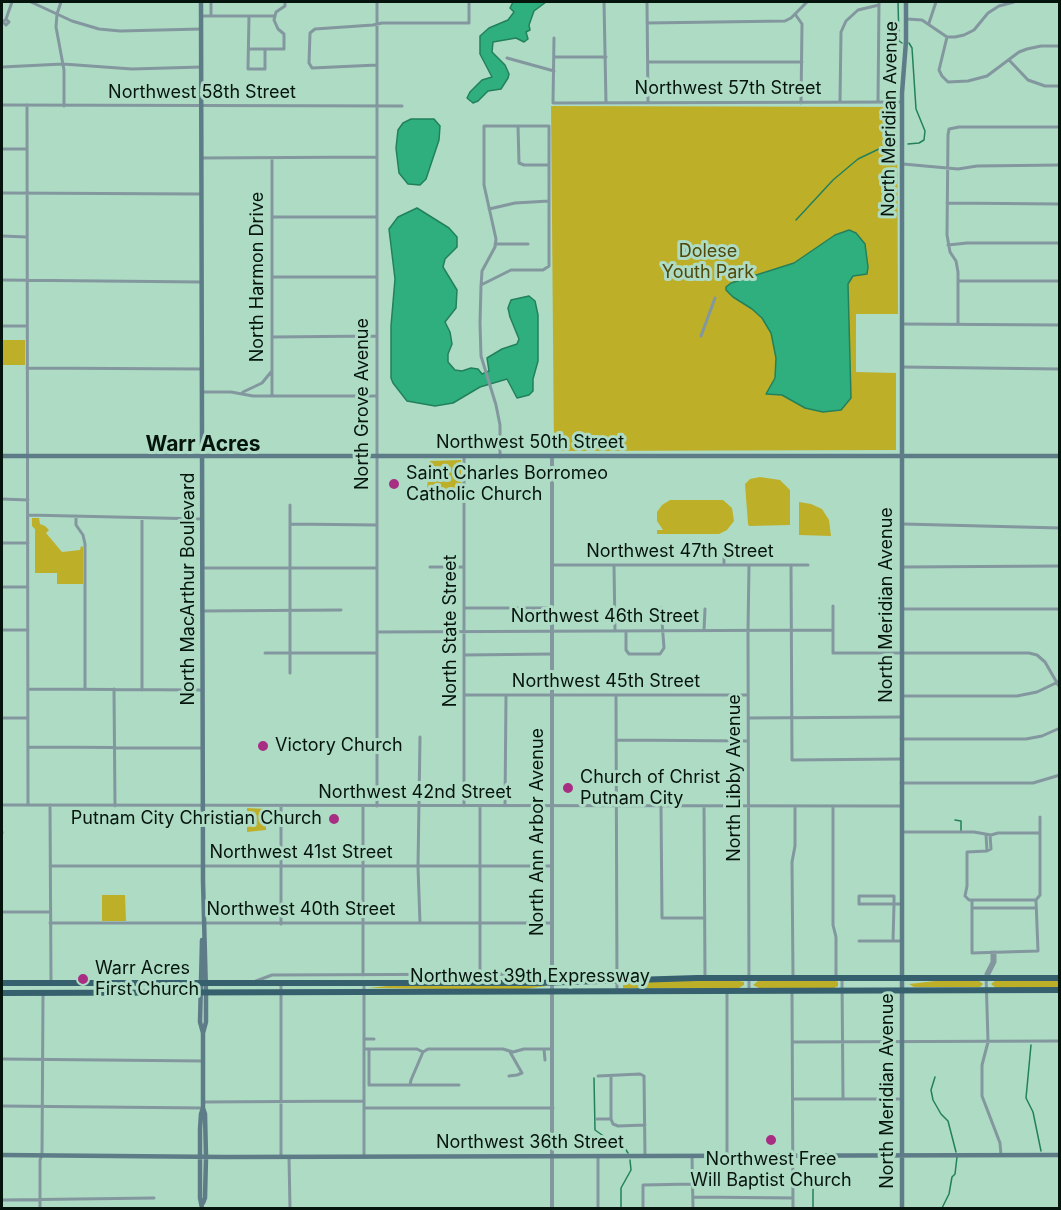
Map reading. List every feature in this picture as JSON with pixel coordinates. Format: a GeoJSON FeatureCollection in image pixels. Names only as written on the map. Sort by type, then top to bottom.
{"type":"FeatureCollection","features":[{"type":"Feature","properties":{"kind":"highway","name":"Northwest 39th Expressway"},"geometry":{"type":"LineString","coordinates":[[2,983],[552,983],[705,978],[1059,978]]}},
{"type":"Feature","properties":{"kind":"highway"},"geometry":{"type":"LineString","coordinates":[[43,983],[43,993]]}},
{"type":"Feature","properties":{"kind":"highway"},"geometry":{"type":"LineString","coordinates":[[51,983],[51,993]]}},
{"type":"Feature","properties":{"kind":"highway","name":"Northwest 39th Expressway"},"geometry":{"type":"LineString","coordinates":[[2,993],[1059,990]]}},
{"type":"Feature","properties":{"kind":"main road","name":"North MacArthur Boulevard"},"geometry":{"type":"LineString","coordinates":[[201,2],[203,993],[200,1022],[203,1033],[203,1108],[201,1114],[203,1157],[200,1198],[202,1206]]}},
{"type":"Feature","properties":{"kind":"main road","name":"North Meridian Avenue"},"geometry":{"type":"LineString","coordinates":[[902,1209],[901,367],[902,102],[906,2]]}},
{"type":"Feature","properties":{"kind":"main road","name":"Northwest 50th Street"},"geometry":{"type":"LineString","coordinates":[[2,456],[1059,456]]}},
{"type":"Feature","properties":{"kind":"main road","name":"Northwest 36th Street"},"geometry":{"type":"LineString","coordinates":[[2,1155],[289,1157],[1059,1155]]}},
{"type":"Feature","properties":{"kind":"street"},"geometry":{"type":"LineString","coordinates":[[6,20],[12,2]]}},
{"type":"Feature","properties":{"kind":"street"},"geometry":{"type":"LineString","coordinates":[[31,2],[99,29],[201,30]]}},
{"type":"Feature","properties":{"kind":"street"},"geometry":{"type":"LineString","coordinates":[[61,2],[57,14],[57,36],[63,64],[64,106]]}},
{"type":"Feature","properties":{"kind":"street"},"geometry":{"type":"LineString","coordinates":[[211,2],[211,16]]}},
{"type":"Feature","properties":{"kind":"street"},"geometry":{"type":"LineString","coordinates":[[201,16],[275,16],[285,6],[285,2]]}},
{"type":"Feature","properties":{"kind":"street","name":"North Grove Avenue"},"geometry":{"type":"LineString","coordinates":[[377,2],[377,806]]}},
{"type":"Feature","properties":{"kind":"street"},"geometry":{"type":"LineString","coordinates":[[377,65],[314,69],[309,65],[309,36],[313,30],[377,24],[470,23],[469,2]]}},
{"type":"Feature","properties":{"kind":"street"},"geometry":{"type":"LineString","coordinates":[[604,2],[606,103]]}},
{"type":"Feature","properties":{"kind":"street"},"geometry":{"type":"LineString","coordinates":[[647,2],[648,104]]}},
{"type":"Feature","properties":{"kind":"street"},"geometry":{"type":"LineString","coordinates":[[647,22],[785,21],[807,2]]}},
{"type":"Feature","properties":{"kind":"street"},"geometry":{"type":"LineString","coordinates":[[928,23],[936,2]]}},
{"type":"Feature","properties":{"kind":"street"},"geometry":{"type":"LineString","coordinates":[[906,19],[922,20],[946,37],[964,35],[974,30],[988,14],[999,6],[1014,2]]}},
{"type":"Feature","properties":{"kind":"street"},"geometry":{"type":"LineString","coordinates":[[840,102],[841,32],[846,21],[858,10],[879,3],[878,102]]}},
{"type":"Feature","properties":{"kind":"street"},"geometry":{"type":"LineString","coordinates":[[795,14],[801,24],[801,103]]}},
{"type":"Feature","properties":{"kind":"street"},"geometry":{"type":"LineString","coordinates":[[249,16],[248,69],[265,69],[265,49]]}},
{"type":"Feature","properties":{"kind":"street"},"geometry":{"type":"LineString","coordinates":[[249,49],[284,49],[284,34],[276,26],[275,16]]}},
{"type":"Feature","properties":{"kind":"street"},"geometry":{"type":"LineString","coordinates":[[946,37],[939,70],[948,82],[987,76],[1019,52],[1027,49],[1059,46]]}},
{"type":"Feature","properties":{"kind":"street"},"geometry":{"type":"LineString","coordinates":[[507,58],[554,71],[554,38]]}},
{"type":"Feature","properties":{"kind":"street"},"geometry":{"type":"LineString","coordinates":[[554,57],[606,57]]}},
{"type":"Feature","properties":{"kind":"street"},"geometry":{"type":"LineString","coordinates":[[1009,60],[1028,80],[1045,86],[1059,86]]}},
{"type":"Feature","properties":{"kind":"street"},"geometry":{"type":"LineString","coordinates":[[648,62],[802,62]]}},
{"type":"Feature","properties":{"kind":"street"},"geometry":{"type":"LineString","coordinates":[[2,67],[63,64],[125,69],[201,67]]}},
{"type":"Feature","properties":{"kind":"street","name":"Northwest 57th Street"},"geometry":{"type":"LineString","coordinates":[[554,71],[553,103],[902,102]]}},
{"type":"Feature","properties":{"kind":"street","name":"Northwest 58th Street"},"geometry":{"type":"LineString","coordinates":[[2,105],[402,106]]}},
{"type":"Feature","properties":{"kind":"street"},"geometry":{"type":"LineString","coordinates":[[27,105],[28,805]]}},
{"type":"Feature","properties":{"kind":"street"},"geometry":{"type":"LineString","coordinates":[[481,285],[511,270],[548,268],[549,126],[484,126],[484,184],[496,239],[482,271],[481,285],[481,356],[500,425],[500,456]]}},
{"type":"Feature","properties":{"kind":"street"},"geometry":{"type":"LineString","coordinates":[[518,126],[519,163],[549,165]]}},
{"type":"Feature","properties":{"kind":"street"},"geometry":{"type":"LineString","coordinates":[[958,324],[956,261],[948,245],[949,129],[959,127],[1059,127]]}},
{"type":"Feature","properties":{"kind":"street"},"geometry":{"type":"LineString","coordinates":[[2,149],[27,149]]}},
{"type":"Feature","properties":{"kind":"street"},"geometry":{"type":"LineString","coordinates":[[201,158],[377,158]]}},
{"type":"Feature","properties":{"kind":"street","name":"North Harmon Drive"},"geometry":{"type":"LineString","coordinates":[[272,158],[272,396]]}},
{"type":"Feature","properties":{"kind":"street"},"geometry":{"type":"LineString","coordinates":[[902,164],[948,168],[1059,165]]}},
{"type":"Feature","properties":{"kind":"street"},"geometry":{"type":"LineString","coordinates":[[2,193],[201,194]]}},
{"type":"Feature","properties":{"kind":"street"},"geometry":{"type":"LineString","coordinates":[[489,210],[515,203],[549,201]]}},
{"type":"Feature","properties":{"kind":"street"},"geometry":{"type":"LineString","coordinates":[[947,203],[1059,204]]}},
{"type":"Feature","properties":{"kind":"street"},"geometry":{"type":"LineString","coordinates":[[272,217],[377,217]]}},
{"type":"Feature","properties":{"kind":"street"},"geometry":{"type":"LineString","coordinates":[[2,236],[27,237]]}},
{"type":"Feature","properties":{"kind":"street"},"geometry":{"type":"LineString","coordinates":[[948,245],[1059,243]]}},
{"type":"Feature","properties":{"kind":"street"},"geometry":{"type":"LineString","coordinates":[[495,244],[528,244]]}},
{"type":"Feature","properties":{"kind":"street"},"geometry":{"type":"LineString","coordinates":[[272,277],[377,277]]}},
{"type":"Feature","properties":{"kind":"street"},"geometry":{"type":"LineString","coordinates":[[2,280],[202,282]]}},
{"type":"Feature","properties":{"kind":"street"},"geometry":{"type":"LineString","coordinates":[[958,281],[1059,281]]}},
{"type":"Feature","properties":{"kind":"street"},"geometry":{"type":"LineString","coordinates":[[701,336],[716,298]]}},
{"type":"Feature","properties":{"kind":"street"},"geometry":{"type":"LineString","coordinates":[[902,324],[1059,325]]}},
{"type":"Feature","properties":{"kind":"street"},"geometry":{"type":"LineString","coordinates":[[2,326],[27,326]]}},
{"type":"Feature","properties":{"kind":"street"},"geometry":{"type":"LineString","coordinates":[[272,337],[377,336]]}},
{"type":"Feature","properties":{"kind":"street"},"geometry":{"type":"LineString","coordinates":[[901,367],[1059,369]]}},
{"type":"Feature","properties":{"kind":"street"},"geometry":{"type":"LineString","coordinates":[[27,368],[202,369]]}},
{"type":"Feature","properties":{"kind":"street"},"geometry":{"type":"LineString","coordinates":[[241,393],[262,383],[272,369]]}},
{"type":"Feature","properties":{"kind":"street"},"geometry":{"type":"LineString","coordinates":[[202,392],[241,393],[254,396],[377,396]]}},
{"type":"Feature","properties":{"kind":"street","name":"North State Street"},"geometry":{"type":"LineString","coordinates":[[464,456],[464,806]]}},
{"type":"Feature","properties":{"kind":"street","name":"North Ann Arbor Avenue"},"geometry":{"type":"LineString","coordinates":[[552,456],[552,1209]]}},
{"type":"Feature","properties":{"kind":"street"},"geometry":{"type":"LineString","coordinates":[[2,500],[28,500]]}},
{"type":"Feature","properties":{"kind":"street"},"geometry":{"type":"LineString","coordinates":[[290,506],[290,673]]}},
{"type":"Feature","properties":{"kind":"street"},"geometry":{"type":"LineString","coordinates":[[28,515],[202,519]]}},
{"type":"Feature","properties":{"kind":"street"},"geometry":{"type":"LineString","coordinates":[[76,516],[76,525],[83,535],[85,544],[85,689]]}},
{"type":"Feature","properties":{"kind":"street"},"geometry":{"type":"LineString","coordinates":[[142,518],[142,690]]}},
{"type":"Feature","properties":{"kind":"street"},"geometry":{"type":"LineString","coordinates":[[290,524],[377,525]]}},
{"type":"Feature","properties":{"kind":"street"},"geometry":{"type":"LineString","coordinates":[[901,524],[1059,528]]}},
{"type":"Feature","properties":{"kind":"street"},"geometry":{"type":"LineString","coordinates":[[2,543],[28,543]]}},
{"type":"Feature","properties":{"kind":"street"},"geometry":{"type":"LineString","coordinates":[[724,544],[724,565]]}},
{"type":"Feature","properties":{"kind":"street","name":"Northwest 47th Street"},"geometry":{"type":"LineString","coordinates":[[552,565],[808,565]]}},
{"type":"Feature","properties":{"kind":"street","name":"North Libby Avenue"},"geometry":{"type":"LineString","coordinates":[[749,991],[748,631],[750,565]]}},
{"type":"Feature","properties":{"kind":"street"},"geometry":{"type":"LineString","coordinates":[[791,565],[792,760],[901,759]]}},
{"type":"Feature","properties":{"kind":"street"},"geometry":{"type":"LineString","coordinates":[[614,566],[615,631]]}},
{"type":"Feature","properties":{"kind":"street"},"geometry":{"type":"LineString","coordinates":[[901,567],[1059,566]]}},
{"type":"Feature","properties":{"kind":"street"},"geometry":{"type":"LineString","coordinates":[[430,567],[464,567]]}},
{"type":"Feature","properties":{"kind":"street"},"geometry":{"type":"LineString","coordinates":[[202,568],[377,568]]}},
{"type":"Feature","properties":{"kind":"street"},"geometry":{"type":"LineString","coordinates":[[2,587],[28,587]]}},
{"type":"Feature","properties":{"kind":"street"},"geometry":{"type":"LineString","coordinates":[[833,606],[833,653],[1029,653],[1037,655],[1045,662],[1058,682],[1059,688]]}},
{"type":"Feature","properties":{"kind":"street"},"geometry":{"type":"LineString","coordinates":[[464,608],[552,608]]}},
{"type":"Feature","properties":{"kind":"street"},"geometry":{"type":"LineString","coordinates":[[626,631],[626,650],[633,655],[662,653],[664,648],[661,608]]}},
{"type":"Feature","properties":{"kind":"street"},"geometry":{"type":"LineString","coordinates":[[705,609],[705,631]]}},
{"type":"Feature","properties":{"kind":"street"},"geometry":{"type":"LineString","coordinates":[[901,609],[1059,609]]}},
{"type":"Feature","properties":{"kind":"street"},"geometry":{"type":"LineString","coordinates":[[202,611],[341,610]]}},
{"type":"Feature","properties":{"kind":"street"},"geometry":{"type":"LineString","coordinates":[[2,630],[28,630]]}},
{"type":"Feature","properties":{"kind":"street","name":"Northwest 46th Street"},"geometry":{"type":"LineString","coordinates":[[377,632],[833,630]]}},
{"type":"Feature","properties":{"kind":"street"},"geometry":{"type":"LineString","coordinates":[[265,653],[377,653]]}},
{"type":"Feature","properties":{"kind":"street"},"geometry":{"type":"LineString","coordinates":[[464,655],[552,654]]}},
{"type":"Feature","properties":{"kind":"street"},"geometry":{"type":"LineString","coordinates":[[901,696],[1017,696],[1037,692],[1058,682]]}},
{"type":"Feature","properties":{"kind":"street"},"geometry":{"type":"LineString","coordinates":[[28,689],[202,690]]}},
{"type":"Feature","properties":{"kind":"street"},"geometry":{"type":"LineString","coordinates":[[114,689],[115,806]]}},
{"type":"Feature","properties":{"kind":"street","name":"Northwest 45th Street"},"geometry":{"type":"LineString","coordinates":[[464,695],[748,695]]}},
{"type":"Feature","properties":{"kind":"street"},"geometry":{"type":"LineString","coordinates":[[505,806],[506,695]]}},
{"type":"Feature","properties":{"kind":"street"},"geometry":{"type":"LineString","coordinates":[[616,696],[617,992]]}},
{"type":"Feature","properties":{"kind":"street"},"geometry":{"type":"LineString","coordinates":[[748,718],[901,717]]}},
{"type":"Feature","properties":{"kind":"street"},"geometry":{"type":"LineString","coordinates":[[2,718],[28,718]]}},
{"type":"Feature","properties":{"kind":"street"},"geometry":{"type":"LineString","coordinates":[[901,739],[1026,739],[1042,736],[1059,728]]}},
{"type":"Feature","properties":{"kind":"street"},"geometry":{"type":"LineString","coordinates":[[420,737],[418,867],[420,923]]}},
{"type":"Feature","properties":{"kind":"street"},"geometry":{"type":"LineString","coordinates":[[617,740],[748,741]]}},
{"type":"Feature","properties":{"kind":"street"},"geometry":{"type":"LineString","coordinates":[[28,747],[202,748]]}},
{"type":"Feature","properties":{"kind":"street"},"geometry":{"type":"LineString","coordinates":[[901,783],[1027,783],[1045,781],[1059,775]]}},
{"type":"Feature","properties":{"kind":"street","name":"Northwest 42nd Street"},"geometry":{"type":"LineString","coordinates":[[2,805],[901,806]]}},
{"type":"Feature","properties":{"kind":"street"},"geometry":{"type":"LineString","coordinates":[[50,806],[51,983]]}},
{"type":"Feature","properties":{"kind":"street"},"geometry":{"type":"LineString","coordinates":[[363,806],[363,975]]}},
{"type":"Feature","properties":{"kind":"street"},"geometry":{"type":"LineString","coordinates":[[480,806],[480,975]]}},
{"type":"Feature","properties":{"kind":"street"},"geometry":{"type":"LineString","coordinates":[[661,806],[662,918],[705,918]]}},
{"type":"Feature","properties":{"kind":"street"},"geometry":{"type":"LineString","coordinates":[[704,806],[705,978]]}},
{"type":"Feature","properties":{"kind":"street"},"geometry":{"type":"LineString","coordinates":[[793,978],[792,862],[795,846],[795,806]]}},
{"type":"Feature","properties":{"kind":"street"},"geometry":{"type":"LineString","coordinates":[[833,806],[833,925],[839,978],[843,990],[843,1098]]}},
{"type":"Feature","properties":{"kind":"street"},"geometry":{"type":"LineString","coordinates":[[281,807],[281,924]]}},
{"type":"Feature","properties":{"kind":"street"},"geometry":{"type":"LineString","coordinates":[[972,900],[972,953],[1038,951],[1036,900],[1040,895],[1040,817]]}},
{"type":"Feature","properties":{"kind":"street"},"geometry":{"type":"LineString","coordinates":[[901,832],[974,832],[988,835],[1040,833]]}},
{"type":"Feature","properties":{"kind":"street"},"geometry":{"type":"LineString","coordinates":[[988,835],[987,851],[967,852],[965,896],[969,900],[1036,900]]}},
{"type":"Feature","properties":{"kind":"street","name":"Northwest 41st Street"},"geometry":{"type":"LineString","coordinates":[[50,866],[552,866]]}},
{"type":"Feature","properties":{"kind":"street"},"geometry":{"type":"LineString","coordinates":[[893,941],[894,904],[894,896],[859,896],[859,904],[894,904],[901,904]]}},
{"type":"Feature","properties":{"kind":"street"},"geometry":{"type":"LineString","coordinates":[[973,908],[1036,908]]}},
{"type":"Feature","properties":{"kind":"street"},"geometry":{"type":"LineString","coordinates":[[2,912],[50,912]]}},
{"type":"Feature","properties":{"kind":"street","name":"Northwest 40th Street"},"geometry":{"type":"LineString","coordinates":[[50,923],[552,923]]}},
{"type":"Feature","properties":{"kind":"street"},"geometry":{"type":"LineString","coordinates":[[859,941],[901,941]]}},
{"type":"Feature","properties":{"kind":"street"},"geometry":{"type":"LineString","coordinates":[[994,952],[986,974],[988,1042],[982,1065],[982,1096],[1000,1143],[1001,1155]]}},
{"type":"Feature","properties":{"kind":"street","name":"Northwest 39th Expressway"},"geometry":{"type":"LineString","coordinates":[[252,983],[272,975],[516,975],[537,983]]}},
{"type":"Feature","properties":{"kind":"street"},"geometry":{"type":"LineString","coordinates":[[281,982],[281,1157]]}},
{"type":"Feature","properties":{"kind":"street"},"geometry":{"type":"LineString","coordinates":[[363,983],[364,1039],[369,1085]]}},
{"type":"Feature","properties":{"kind":"street"},"geometry":{"type":"LineString","coordinates":[[727,991],[727,1156]]}},
{"type":"Feature","properties":{"kind":"street"},"geometry":{"type":"LineString","coordinates":[[792,991],[793,1209]]}},
{"type":"Feature","properties":{"kind":"street"},"geometry":{"type":"LineString","coordinates":[[40,1209],[43,993]]}},
{"type":"Feature","properties":{"kind":"street"},"geometry":{"type":"LineString","coordinates":[[364,1039],[374,1039]]}},
{"type":"Feature","properties":{"kind":"street"},"geometry":{"type":"LineString","coordinates":[[793,1042],[1059,1041]]}},
{"type":"Feature","properties":{"kind":"street"},"geometry":{"type":"LineString","coordinates":[[366,1049],[417,1049],[423,1052]]}},
{"type":"Feature","properties":{"kind":"street"},"geometry":{"type":"LineString","coordinates":[[364,1156],[363,1085],[366,1049]]}},
{"type":"Feature","properties":{"kind":"street"},"geometry":{"type":"LineString","coordinates":[[411,1085],[423,1052],[428,1049],[503,1049],[510,1052],[524,1049],[552,1049]]}},
{"type":"Feature","properties":{"kind":"street"},"geometry":{"type":"LineString","coordinates":[[544,1049],[545,1060]]}},
{"type":"Feature","properties":{"kind":"street"},"geometry":{"type":"LineString","coordinates":[[509,1076],[522,1072],[510,1052]]}},
{"type":"Feature","properties":{"kind":"street"},"geometry":{"type":"LineString","coordinates":[[2,1059],[203,1061]]}},
{"type":"Feature","properties":{"kind":"street"},"geometry":{"type":"LineString","coordinates":[[598,1076],[640,1074],[644,1076],[645,1156]]}},
{"type":"Feature","properties":{"kind":"street"},"geometry":{"type":"LineString","coordinates":[[611,1077],[613,1124],[645,1125]]}},
{"type":"Feature","properties":{"kind":"street"},"geometry":{"type":"LineString","coordinates":[[363,1085],[459,1085]]}},
{"type":"Feature","properties":{"kind":"street"},"geometry":{"type":"LineString","coordinates":[[794,1099],[901,1099]]}},
{"type":"Feature","properties":{"kind":"street"},"geometry":{"type":"LineString","coordinates":[[203,1102],[363,1101]]}},
{"type":"Feature","properties":{"kind":"street"},"geometry":{"type":"LineString","coordinates":[[2,1106],[203,1108]]}},
{"type":"Feature","properties":{"kind":"street"},"geometry":{"type":"LineString","coordinates":[[364,1108],[553,1108]]}},
{"type":"Feature","properties":{"kind":"street"},"geometry":{"type":"LineString","coordinates":[[597,1119],[611,1119]]}},
{"type":"Feature","properties":{"kind":"street"},"geometry":{"type":"LineString","coordinates":[[598,1156],[598,1209]]}},
{"type":"Feature","properties":{"kind":"street"},"geometry":{"type":"LineString","coordinates":[[692,1156],[693,1209]]}},
{"type":"Feature","properties":{"kind":"street"},"geometry":{"type":"LineString","coordinates":[[289,1157],[290,1209]]}},
{"type":"Feature","properties":{"kind":"street"},"geometry":{"type":"LineString","coordinates":[[643,1209],[643,1185],[693,1184]]}},
{"type":"Feature","properties":{"kind":"street"},"geometry":{"type":"LineString","coordinates":[[694,1197],[793,1198]]}},
{"type":"Feature","properties":{"kind":"street"},"geometry":{"type":"LineString","coordinates":[[2,1200],[154,1198]]}},
{"type":"Feature","properties":{"kind":"green space","name":"Dolese Youth Park"},"geometry":{"type":"Polygon","coordinates":[[[551,106],[897,107],[898,314],[856,314],[856,372],[896,373],[896,450],[554,451],[551,106]]]}},
{"type":"Feature","properties":{"kind":"green space"},"geometry":{"type":"Polygon","coordinates":[[[2,340],[25,340],[25,365],[2,365],[2,340]]]}},
{"type":"Feature","properties":{"kind":"green space"},"geometry":{"type":"Polygon","coordinates":[[[461,460],[462,496],[456,498],[426,497],[430,461],[461,460]]]}},
{"type":"Feature","properties":{"kind":"green space"},"geometry":{"type":"Polygon","coordinates":[[[760,477],[780,480],[790,490],[790,525],[749,526],[745,484],[750,479],[760,477]]]}},
{"type":"Feature","properties":{"kind":"green space"},"geometry":{"type":"Polygon","coordinates":[[[670,500],[723,500],[732,508],[734,521],[727,530],[719,534],[657,534],[657,530],[663,530],[657,521],[657,512],[670,500]]]}},
{"type":"Feature","properties":{"kind":"green space"},"geometry":{"type":"Polygon","coordinates":[[[799,502],[822,509],[829,520],[831,536],[799,535],[799,502]]]}},
{"type":"Feature","properties":{"kind":"green space"},"geometry":{"type":"Polygon","coordinates":[[[32,518],[39,518],[40,524],[49,530],[46,533],[62,552],[80,550],[81,546],[83,547],[83,584],[57,584],[57,573],[35,573],[35,529],[32,526],[32,518]]]}},
{"type":"Feature","properties":{"kind":"green space"},"geometry":{"type":"Polygon","coordinates":[[[247,808],[266,809],[266,830],[247,832],[247,808]]]}},
{"type":"Feature","properties":{"kind":"green space"},"geometry":{"type":"Polygon","coordinates":[[[102,895],[125,895],[126,921],[102,921],[102,895]]]}},
{"type":"Feature","properties":{"kind":"green space"},"geometry":{"type":"Polygon","coordinates":[[[834,980],[838,982],[838,986],[834,988],[759,988],[753,985],[758,981],[834,980]]]}},
{"type":"Feature","properties":{"kind":"green space"},"geometry":{"type":"Polygon","coordinates":[[[944,980],[978,980],[983,984],[980,987],[914,987],[909,984],[944,980]]]}},
{"type":"Feature","properties":{"kind":"green space"},"geometry":{"type":"Polygon","coordinates":[[[996,980],[1059,980],[1059,988],[996,988],[991,984],[996,980]]]}},
{"type":"Feature","properties":{"kind":"green space"},"geometry":{"type":"Polygon","coordinates":[[[739,981],[744,982],[744,985],[739,988],[623,988],[626,983],[739,981]]]}},
{"type":"Feature","properties":{"kind":"green space"},"geometry":{"type":"Polygon","coordinates":[[[397,985],[547,986],[516,990],[368,988],[397,985]]]}},
{"type":"Feature","properties":{"kind":"shaded area"},"geometry":{"type":"Polygon","coordinates":[[[513,2],[546,2],[534,11],[529,25],[530,30],[526,32],[528,39],[524,42],[516,38],[493,42],[492,52],[505,65],[509,74],[508,78],[501,89],[488,91],[473,103],[467,98],[470,92],[482,80],[492,77],[480,54],[480,36],[489,28],[508,20],[514,12],[510,8],[513,2]]]}},
{"type":"Feature","properties":{"kind":"shaded area"},"geometry":{"type":"Polygon","coordinates":[[[411,119],[434,119],[440,126],[439,140],[426,179],[420,185],[408,184],[399,173],[396,148],[398,130],[403,123],[411,119]]]}},
{"type":"Feature","properties":{"kind":"shaded area"},"geometry":{"type":"Polygon","coordinates":[[[417,208],[449,228],[457,237],[457,247],[445,259],[443,267],[457,290],[456,308],[445,322],[452,344],[448,362],[455,370],[478,369],[482,374],[489,371],[487,358],[502,349],[517,344],[519,339],[508,308],[511,300],[529,296],[535,301],[538,315],[538,361],[533,379],[533,391],[529,395],[517,398],[507,379],[480,387],[453,403],[435,406],[407,401],[393,383],[391,378],[391,326],[395,279],[389,229],[398,217],[417,208]]]}},
{"type":"Feature","properties":{"kind":"shaded area"},"geometry":{"type":"Polygon","coordinates":[[[849,230],[856,233],[865,244],[868,267],[867,274],[853,276],[848,284],[851,398],[841,410],[823,412],[805,408],[782,395],[766,394],[775,378],[776,358],[771,333],[762,318],[733,297],[726,287],[731,283],[794,263],[835,235],[849,230]]]}},
{"type":"Feature","properties":{"kind":"waterway"},"geometry":{"type":"LineString","coordinates":[[898,2],[899,41],[902,43]]}},
{"type":"Feature","properties":{"kind":"waterway"},"geometry":{"type":"LineString","coordinates":[[908,144],[924,140],[925,131],[916,109],[912,48],[909,43]]}},
{"type":"Feature","properties":{"kind":"waterway"},"geometry":{"type":"LineString","coordinates":[[796,220],[833,180],[858,159],[883,147],[894,146]]}},
{"type":"Feature","properties":{"kind":"waterway"},"geometry":{"type":"LineString","coordinates":[[955,820],[961,821],[961,832]]}},
{"type":"Feature","properties":{"kind":"waterway"},"geometry":{"type":"LineString","coordinates":[[1031,1045],[1026,1098],[1033,1112],[1041,1151]]}},
{"type":"Feature","properties":{"kind":"waterway"},"geometry":{"type":"LineString","coordinates":[[935,1077],[931,1090],[933,1100],[948,1121],[956,1152]]}},
{"type":"Feature","properties":{"kind":"waterway"},"geometry":{"type":"LineString","coordinates":[[594,1078],[595,1130],[612,1142],[623,1145],[628,1153]]}},
{"type":"Feature","properties":{"kind":"waterway"},"geometry":{"type":"LineString","coordinates":[[942,1208],[955,1174],[957,1157]]}},
{"type":"Feature","properties":{"kind":"waterway"},"geometry":{"type":"LineString","coordinates":[[621,1208],[621,1188],[631,1170],[630,1160]]}},
{"type":"Feature","properties":{"kind":"waterway"},"geometry":{"type":"LineString","coordinates":[[813,1187],[813,1208]]}},
{"type":"Feature","properties":{"kind":"place","name":"Saint Charles Borromeo Catholic Church"},"geometry":{"type":"Point","coordinates":[394,484]}},
{"type":"Feature","properties":{"kind":"place","name":"Victory Church"},"geometry":{"type":"Point","coordinates":[263,746]}},
{"type":"Feature","properties":{"kind":"place","name":"Church of Christ Putnam City"},"geometry":{"type":"Point","coordinates":[568,788]}},
{"type":"Feature","properties":{"kind":"place","name":"Putnam City Christian Church"},"geometry":{"type":"Point","coordinates":[334,819]}},
{"type":"Feature","properties":{"kind":"place","name":"Warr Acres First Church"},"geometry":{"type":"Point","coordinates":[83,979]}},
{"type":"Feature","properties":{"kind":"place","name":"Northwest Free Will Baptist Church"},"geometry":{"type":"Point","coordinates":[771,1140]}},
{"type":"Feature","properties":{"kind":"district","name":"Warr Acres"},"geometry":{"type":"Point","coordinates":[203,445]}}]}
